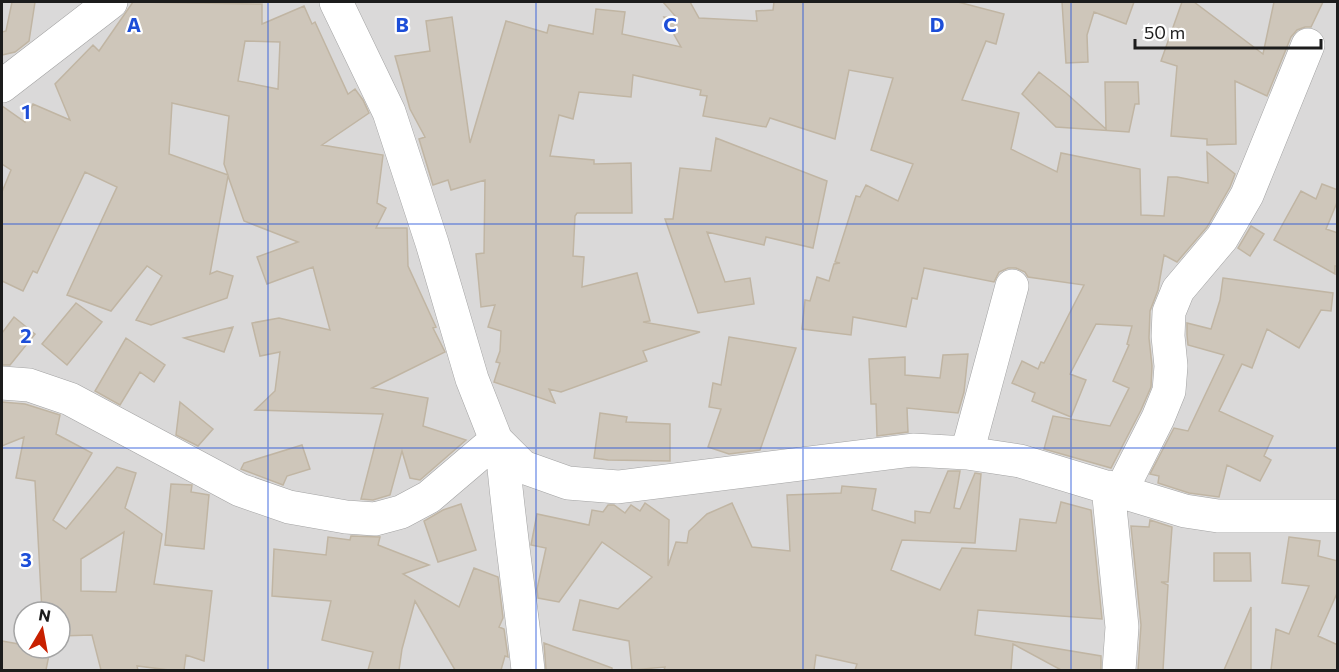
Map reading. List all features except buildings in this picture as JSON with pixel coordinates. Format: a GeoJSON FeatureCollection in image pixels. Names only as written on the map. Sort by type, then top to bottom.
{"type":"FeatureCollection","features":[{"type":"Feature","properties":{"kind":"street"},"geometry":{"type":"LineString","coordinates":[[2,86],[111,2]]}},
{"type":"Feature","properties":{"kind":"street"},"geometry":{"type":"LineString","coordinates":[[343,3],[389,112],[432,243],[472,379],[499,443],[519,585],[528,670]]}},
{"type":"Feature","properties":{"kind":"street"},"geometry":{"type":"LineString","coordinates":[[1119,670],[1122,627],[1114,489],[1158,418],[1168,392],[1171,366],[1168,336],[1169,312],[1178,290],[1221,238],[1247,195],[1308,45]]}},
{"type":"Feature","properties":{"kind":"street"},"geometry":{"type":"LineString","coordinates":[[967,453],[1012,286]]}},
{"type":"Feature","properties":{"kind":"street"},"geometry":{"type":"LineString","coordinates":[[2,383],[29,385],[70,399],[240,490],[289,507],[346,517],[375,519],[401,512],[429,497],[499,443]]}},
{"type":"Feature","properties":{"kind":"street"},"geometry":{"type":"LineString","coordinates":[[499,443],[523,467],[568,483],[618,487],[913,450],[967,453],[1020,461],[1185,511],[1218,516],[1338,516]]}},
{"type":"Feature","properties":{"kind":"shaded area"},"geometry":{"type":"Polygon","coordinates":[[[2,2],[1337,2],[1337,670],[2,670],[2,2]]]}}]}
